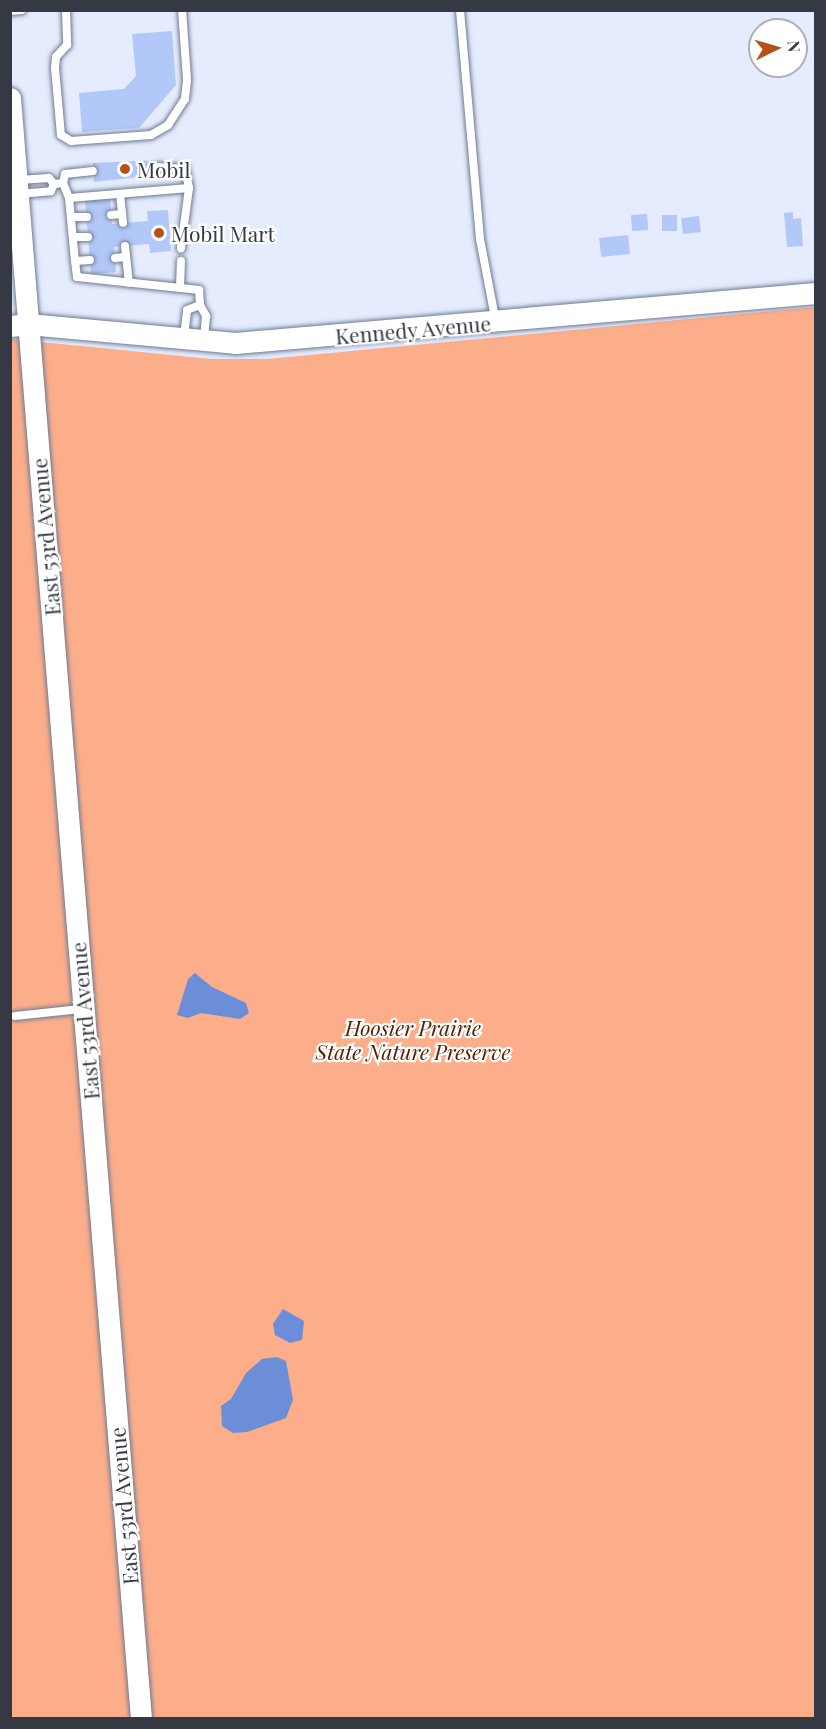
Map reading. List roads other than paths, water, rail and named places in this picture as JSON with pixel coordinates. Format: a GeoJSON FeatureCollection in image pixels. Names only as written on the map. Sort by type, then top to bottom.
{"type":"FeatureCollection","features":[{"type":"Feature","properties":{"kind":"street","name":"East 53rd Avenue"},"geometry":{"type":"LineString","coordinates":[[10,98],[16,186],[19,325],[83,1009],[141,1719]]}},
{"type":"Feature","properties":{"kind":"street","name":"Kennedy Avenue"},"geometry":{"type":"LineString","coordinates":[[19,325],[235,343],[816,293]]}},
{"type":"Feature","properties":{"kind":"lane"},"geometry":{"type":"LineString","coordinates":[[10,11],[22,10]]}},
{"type":"Feature","properties":{"kind":"lane"},"geometry":{"type":"LineString","coordinates":[[66,10],[67,45],[56,57],[55,68],[61,135],[71,141],[151,135],[168,124],[185,99],[188,79],[182,10]]}},
{"type":"Feature","properties":{"kind":"lane"},"geometry":{"type":"LineString","coordinates":[[460,10],[480,239],[496,322]]}},
{"type":"Feature","properties":{"kind":"lane"},"geometry":{"type":"LineString","coordinates":[[157,167],[185,169],[189,188],[181,248]]}},
{"type":"Feature","properties":{"kind":"lane"},"geometry":{"type":"LineString","coordinates":[[93,171],[65,174],[63,183],[69,198],[77,277],[199,290],[200,305],[206,316],[194,340]]}},
{"type":"Feature","properties":{"kind":"lane"},"geometry":{"type":"LineString","coordinates":[[16,186],[49,177],[54,184]]}},
{"type":"Feature","properties":{"kind":"lane"},"geometry":{"type":"LineString","coordinates":[[54,184],[63,183]]}},
{"type":"Feature","properties":{"kind":"lane"},"geometry":{"type":"LineString","coordinates":[[16,186],[51,191],[54,184]]}},
{"type":"Feature","properties":{"kind":"lane"},"geometry":{"type":"LineString","coordinates":[[69,198],[189,188]]}},
{"type":"Feature","properties":{"kind":"lane"},"geometry":{"type":"LineString","coordinates":[[111,215],[122,219],[120,194]]}},
{"type":"Feature","properties":{"kind":"lane"},"geometry":{"type":"LineString","coordinates":[[71,217],[87,217]]}},
{"type":"Feature","properties":{"kind":"lane"},"geometry":{"type":"LineString","coordinates":[[73,237],[88,237]]}},
{"type":"Feature","properties":{"kind":"lane"},"geometry":{"type":"LineString","coordinates":[[125,246],[129,284]]}},
{"type":"Feature","properties":{"kind":"lane"},"geometry":{"type":"LineString","coordinates":[[116,258],[126,257]]}},
{"type":"Feature","properties":{"kind":"lane"},"geometry":{"type":"LineString","coordinates":[[75,261],[90,260]]}},
{"type":"Feature","properties":{"kind":"lane"},"geometry":{"type":"LineString","coordinates":[[180,288],[182,261]]}},
{"type":"Feature","properties":{"kind":"lane"},"geometry":{"type":"LineString","coordinates":[[194,340],[187,310],[200,305]]}},
{"type":"Feature","properties":{"kind":"lane"},"geometry":{"type":"LineString","coordinates":[[15,1016],[83,1009]]}},
{"type":"Feature","properties":{"kind":"water"},"geometry":{"type":"Polygon","coordinates":[[[195,973],[212,987],[246,1003],[249,1013],[240,1019],[201,1013],[188,1018],[177,1015],[188,979],[195,973]]]}},
{"type":"Feature","properties":{"kind":"water"},"geometry":{"type":"Polygon","coordinates":[[[283,1309],[304,1321],[302,1340],[290,1343],[275,1335],[273,1324],[283,1309]]]}},
{"type":"Feature","properties":{"kind":"water"},"geometry":{"type":"Polygon","coordinates":[[[277,1357],[286,1361],[293,1400],[286,1418],[247,1432],[233,1433],[222,1426],[221,1406],[231,1399],[246,1373],[262,1359],[277,1357]]]}},
{"type":"Feature","properties":{"kind":"place","name":"Mobil"},"geometry":{"type":"Point","coordinates":[125,169]}},
{"type":"Feature","properties":{"kind":"place","name":"Mobil Mart"},"geometry":{"type":"Point","coordinates":[159,233]}},
{"type":"Feature","properties":{"kind":"park label","name":"Hoosier Prairie State Nature Preserve"},"geometry":{"type":"Point","coordinates":[413,1039]}}]}
